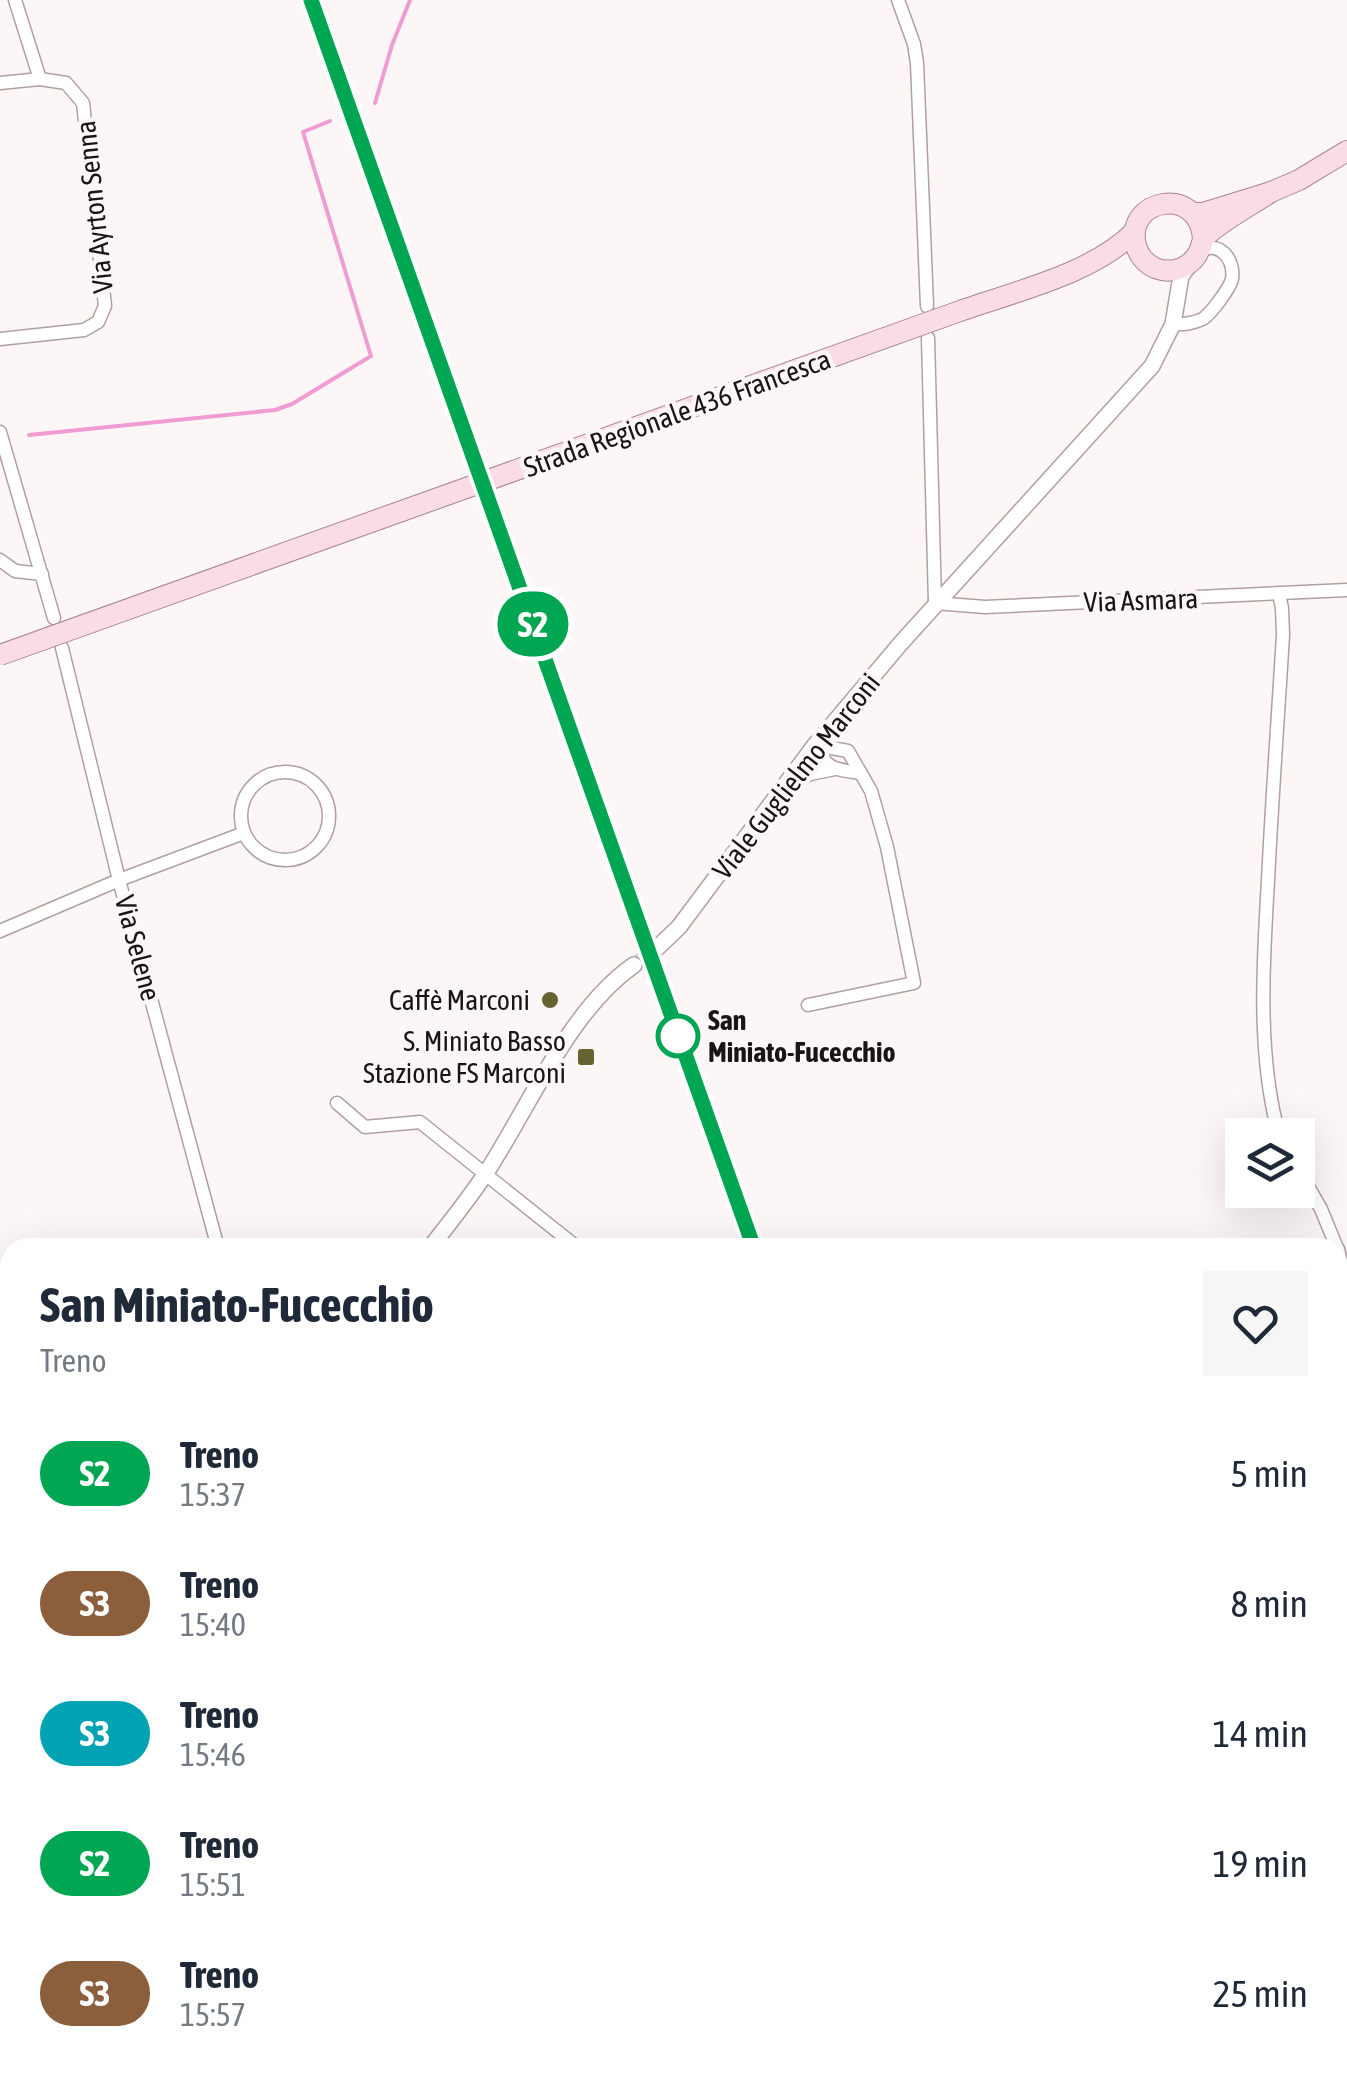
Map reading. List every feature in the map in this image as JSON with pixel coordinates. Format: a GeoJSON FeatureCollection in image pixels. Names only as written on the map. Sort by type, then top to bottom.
{"type":"FeatureCollection","features":[{"type":"Feature","properties":{"kind":"main road","name":"Strada Regionale 436 Francesca"},"geometry":{"type":"LineString","coordinates":[[1071,272],[1112,251],[1135,232],[1143,214],[1159,204],[1178,204],[1202,213],[1270,192],[1347,151]]}},
{"type":"Feature","properties":{"kind":"main road","name":"Strada Regionale 436 Francesca"},"geometry":{"type":"LineString","coordinates":[[0,655],[1071,272],[1102,264],[1148,264],[1172,271],[1270,192]]}},
{"type":"Feature","properties":{"kind":"main road"},"geometry":{"type":"LineString","coordinates":[[1194,213],[1201,225],[1198,251]]}},
{"type":"Feature","properties":{"kind":"main road"},"geometry":{"type":"LineString","coordinates":[[1135,232],[1136,248],[1148,264]]}},
{"type":"Feature","properties":{"kind":"street"},"geometry":{"type":"LineString","coordinates":[[0,83],[40,79],[16,0]]}},
{"type":"Feature","properties":{"kind":"street"},"geometry":{"type":"LineString","coordinates":[[898,0],[917,64],[927,306]]}},
{"type":"Feature","properties":{"kind":"street","name":"Via Ayrton Senna"},"geometry":{"type":"LineString","coordinates":[[0,339],[84,330],[98,322],[105,306],[82,103],[66,82],[40,79]]}},
{"type":"Feature","properties":{"kind":"street"},"geometry":{"type":"LineString","coordinates":[[1148,264],[1165,282],[1174,320],[1182,325],[1204,318],[1228,290],[1232,279],[1226,253],[1213,247],[1198,251]]}},
{"type":"Feature","properties":{"kind":"street","name":"Viale Guglielmo Marconi"},"geometry":{"type":"LineString","coordinates":[[657,948],[680,927],[815,745],[935,602],[1152,366],[1174,320],[1181,276],[1198,251]]}},
{"type":"Feature","properties":{"kind":"street"},"geometry":{"type":"LineString","coordinates":[[928,338],[935,602]]}},
{"type":"Feature","properties":{"kind":"street"},"geometry":{"type":"LineString","coordinates":[[0,432],[54,618]]}},
{"type":"Feature","properties":{"kind":"street"},"geometry":{"type":"LineString","coordinates":[[0,560],[14,571],[42,574]]}},
{"type":"Feature","properties":{"kind":"street","name":"Via Asmara"},"geometry":{"type":"LineString","coordinates":[[935,602],[985,607],[1347,590]]}},
{"type":"Feature","properties":{"kind":"street"},"geometry":{"type":"LineString","coordinates":[[1276,1118],[1270,1090],[1264,1005],[1264,937],[1283,634],[1279,594]]}},
{"type":"Feature","properties":{"kind":"street","name":"Via Selene"},"geometry":{"type":"LineString","coordinates":[[62,648],[215,1238]]}},
{"type":"Feature","properties":{"kind":"street"},"geometry":{"type":"LineString","coordinates":[[808,1005],[914,983],[887,846],[871,791],[833,724]]}},
{"type":"Feature","properties":{"kind":"street"},"geometry":{"type":"LineString","coordinates":[[815,745],[848,751]]}},
{"type":"Feature","properties":{"kind":"street"},"geometry":{"type":"LineString","coordinates":[[815,745],[823,762],[834,770]]}},
{"type":"Feature","properties":{"kind":"street"},"geometry":{"type":"LineString","coordinates":[[782,789],[810,774],[834,770],[860,772]]}},
{"type":"Feature","properties":{"kind":"street"},"geometry":{"type":"LineString","coordinates":[[283,772],[310,780],[327,802],[327,832],[319,845],[294,860],[264,856],[244,833],[242,806],[248,792],[269,775],[283,772]]}},
{"type":"Feature","properties":{"kind":"street"},"geometry":{"type":"LineString","coordinates":[[0,931],[244,833]]}},
{"type":"Feature","properties":{"kind":"street"},"geometry":{"type":"LineString","coordinates":[[437,1238],[485,1174],[595,998],[634,965]]}},
{"type":"Feature","properties":{"kind":"street"},"geometry":{"type":"LineString","coordinates":[[337,1104],[365,1127],[420,1122],[565,1238]]}},
{"type":"Feature","properties":{"kind":"street"},"geometry":{"type":"LineString","coordinates":[[1315,1198],[1333,1238]]}},
{"type":"Feature","properties":{"kind":"waterway"},"geometry":{"type":"LineString","coordinates":[[375,103],[410,0]]}},
{"type":"Feature","properties":{"kind":"waterway"},"geometry":{"type":"LineString","coordinates":[[29,435],[275,410],[292,404],[371,356],[303,132],[330,121]]}},
{"type":"Feature","properties":{"kind":"tunnel"},"geometry":{"type":"LineString","coordinates":[[634,965],[657,948]]}},
{"type":"Feature","properties":{"kind":"railway"},"geometry":{"type":"LineString","coordinates":[[311,0],[750,1238]]}},
{"type":"Feature","properties":{"kind":"train","name":"S2"},"geometry":{"type":"LineString","coordinates":[[311,0],[750,1238]]}},
{"type":"Feature","properties":{"kind":"place","name":"Caffè Marconi"},"geometry":{"type":"Point","coordinates":[550,1000]}},
{"type":"Feature","properties":{"kind":"place","name":"San Miniato-Fucecchio"},"geometry":{"type":"Point","coordinates":[678,1036]}},
{"type":"Feature","properties":{"kind":"place","name":"S. Miniato Basso Stazione FS Marconi"},"geometry":{"type":"Point","coordinates":[586,1057]}}]}
